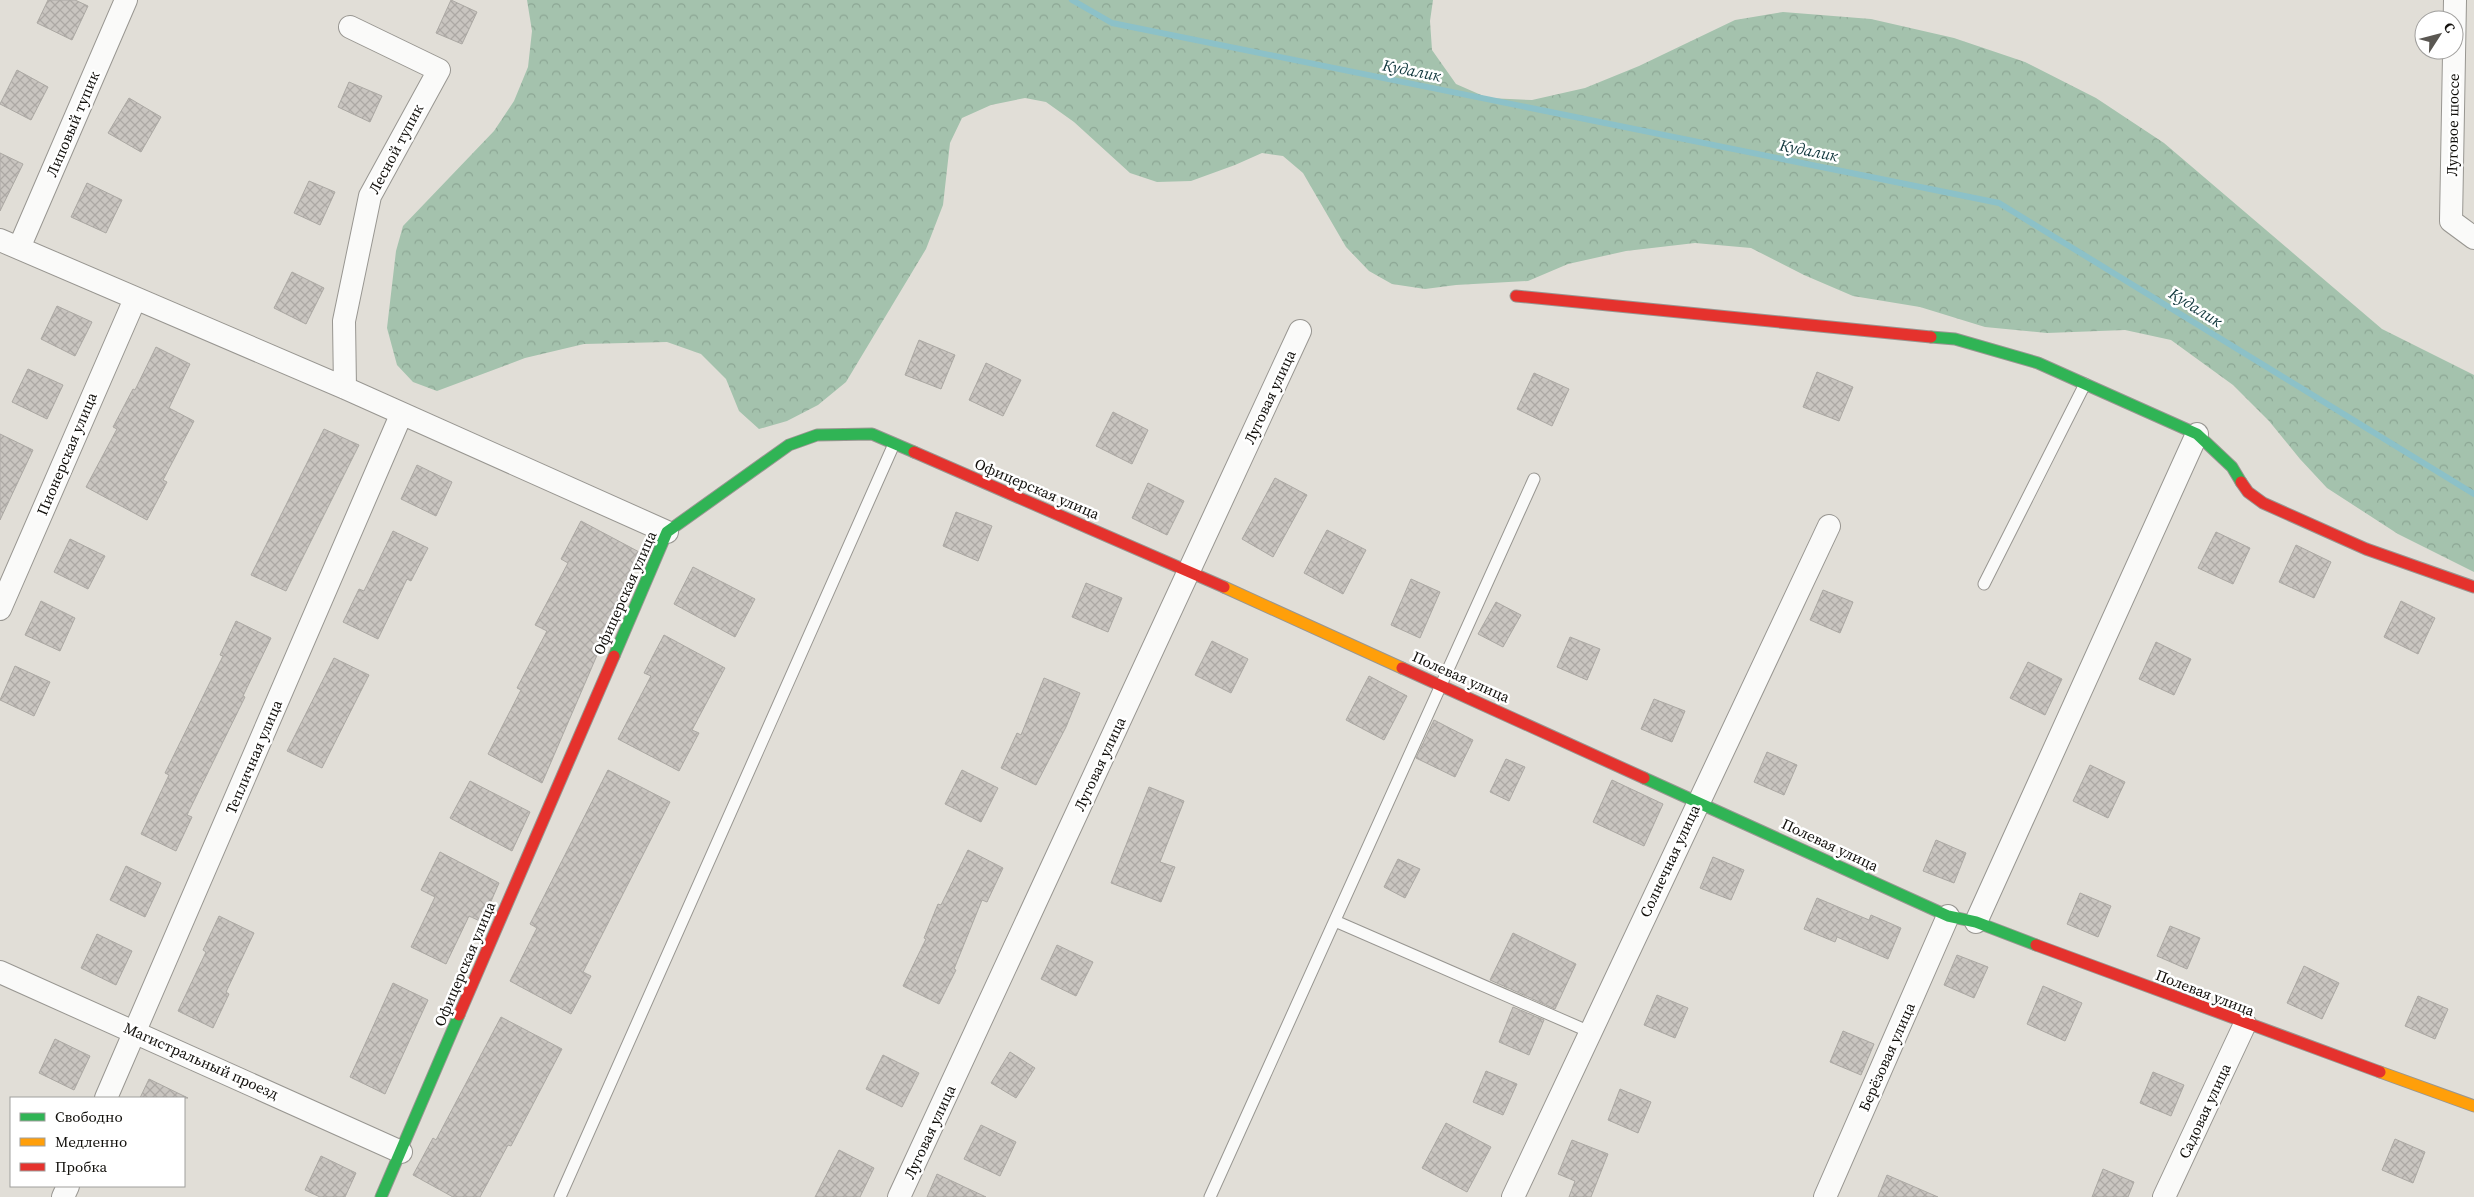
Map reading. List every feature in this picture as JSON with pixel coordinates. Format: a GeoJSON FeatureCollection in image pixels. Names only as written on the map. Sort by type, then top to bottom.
{"type":"FeatureCollection","features":[{"type":"Feature","properties":{"kind":"street","name":"Липовый тупик"},"geometry":{"type":"LineString","coordinates":[[10,244],[126,0]]}},
{"type":"Feature","properties":{"kind":"street","name":"Луговое шоссе"},"geometry":{"type":"LineString","coordinates":[[2455,0],[2452,221],[2474,238]]}},
{"type":"Feature","properties":{"kind":"street","name":"Лесной тупик"},"geometry":{"type":"LineString","coordinates":[[345,388],[344,321],[370,196],[439,70],[350,27]]}},
{"type":"Feature","properties":{"kind":"street"},"geometry":{"type":"LineString","coordinates":[[10,244],[345,388],[401,415],[667,532]]}},
{"type":"Feature","properties":{"kind":"street"},"geometry":{"type":"LineString","coordinates":[[1516,296],[1955,339],[2038,363],[2197,434],[2232,467],[2248,492],[2263,503],[2366,549],[2474,587]]}},
{"type":"Feature","properties":{"kind":"street","name":"Пионерская улица"},"geometry":{"type":"LineString","coordinates":[[0,609],[135,298]]}},
{"type":"Feature","properties":{"kind":"street","name":"Луговая улица"},"geometry":{"type":"LineString","coordinates":[[899,1197],[1300,331]]}},
{"type":"Feature","properties":{"kind":"street","name":"Тепличная улица"},"geometry":{"type":"LineString","coordinates":[[106,1097],[401,415]]}},
{"type":"Feature","properties":{"kind":"street","name":"Офицерская улица"},"geometry":{"type":"LineString","coordinates":[[381,1197],[667,532],[790,445],[817,435],[872,434],[1189,571]]}},
{"type":"Feature","properties":{"kind":"street"},"geometry":{"type":"LineString","coordinates":[[1976,922],[2197,434]]}},
{"type":"Feature","properties":{"kind":"street","name":"Солнечная улица"},"geometry":{"type":"LineString","coordinates":[[1513,1197],[1829,526]]}},
{"type":"Feature","properties":{"kind":"street","name":"Полевая улица"},"geometry":{"type":"LineString","coordinates":[[1189,571],[1948,916],[1976,922],[2245,1024],[2474,1106]]}},
{"type":"Feature","properties":{"kind":"street","name":"Берёзовая улица"},"geometry":{"type":"LineString","coordinates":[[1825,1197],[1948,916]]}},
{"type":"Feature","properties":{"kind":"street","name":"Магистральный проезд"},"geometry":{"type":"LineString","coordinates":[[0,972],[401,1152]]}},
{"type":"Feature","properties":{"kind":"street","name":"Садовая улица"},"geometry":{"type":"LineString","coordinates":[[2164,1197],[2245,1024]]}},
{"type":"Feature","properties":{"kind":"lane"},"geometry":{"type":"LineString","coordinates":[[1984,584],[2084,384]]}},
{"type":"Feature","properties":{"kind":"lane"},"geometry":{"type":"LineString","coordinates":[[560,1197],[894,444]]}},
{"type":"Feature","properties":{"kind":"lane"},"geometry":{"type":"LineString","coordinates":[[1210,1197],[1534,479]]}},
{"type":"Feature","properties":{"kind":"lane"},"geometry":{"type":"LineString","coordinates":[[1335,920],[1590,1032]]}},
{"type":"Feature","properties":{"kind":"green space"},"geometry":{"type":"Polygon","coordinates":[[[527,0],[1433,0],[1430,21],[1432,50],[1456,84],[1488,98],[1532,100],[1585,88],[1639,66],[1735,20],[1783,12],[1871,19],[1954,38],[2025,62],[2096,98],[2164,143],[2382,329],[2474,375],[2474,572],[2398,534],[2327,488],[2269,421],[2233,385],[2171,340],[2125,330],[2047,333],[1985,327],[1920,307],[1853,296],[1804,275],[1751,248],[1695,243],[1626,251],[1568,264],[1528,281],[1456,285],[1425,289],[1392,284],[1369,271],[1346,247],[1303,173],[1283,156],[1262,153],[1191,181],[1157,182],[1130,173],[1074,122],[1046,102],[1025,98],[991,105],[962,118],[950,143],[943,205],[926,249],[846,382],[818,405],[787,421],[759,429],[739,411],[726,379],[701,354],[667,342],[584,344],[525,358],[437,391],[413,382],[397,365],[387,328],[396,251],[403,226],[494,131],[514,101],[528,67],[532,31],[527,0]]]}},
{"type":"Feature","properties":{"kind":"building"},"geometry":{"type":"Polygon","coordinates":[[[48,0],[75,0],[88,6],[72,40],[37,23],[48,0]]]}},
{"type":"Feature","properties":{"kind":"building"},"geometry":{"type":"Polygon","coordinates":[[[451,0],[477,12],[462,44],[436,33],[451,0]]]}},
{"type":"Feature","properties":{"kind":"building"},"geometry":{"type":"Polygon","coordinates":[[[17,70],[48,87],[31,120],[0,104],[17,70]]]}},
{"type":"Feature","properties":{"kind":"building"},"geometry":{"type":"Polygon","coordinates":[[[349,82],[382,96],[370,122],[338,107],[349,82]]]}},
{"type":"Feature","properties":{"kind":"building"},"geometry":{"type":"Polygon","coordinates":[[[129,98],[161,117],[141,152],[108,133],[129,98]]]}},
{"type":"Feature","properties":{"kind":"building"},"geometry":{"type":"Polygon","coordinates":[[[0,153],[23,164],[0,211],[0,153]]]}},
{"type":"Feature","properties":{"kind":"building"},"geometry":{"type":"Polygon","coordinates":[[[309,181],[335,192],[320,225],[294,213],[309,181]]]}},
{"type":"Feature","properties":{"kind":"building"},"geometry":{"type":"Polygon","coordinates":[[[87,183],[122,200],[106,233],[71,217],[87,183]]]}},
{"type":"Feature","properties":{"kind":"building"},"geometry":{"type":"Polygon","coordinates":[[[292,272],[324,288],[306,324],[274,308],[292,272]]]}},
{"type":"Feature","properties":{"kind":"building"},"geometry":{"type":"Polygon","coordinates":[[[57,306],[92,322],[75,356],[41,339],[57,306]]]}},
{"type":"Feature","properties":{"kind":"building"},"geometry":{"type":"Polygon","coordinates":[[[919,340],[955,355],[941,389],[905,375],[919,340]]]}},
{"type":"Feature","properties":{"kind":"building"},"geometry":{"type":"Polygon","coordinates":[[[156,347],[190,364],[169,408],[194,421],[163,480],[167,482],[147,520],[86,487],[117,429],[113,427],[133,389],[135,390],[156,347]]]}},
{"type":"Feature","properties":{"kind":"building"},"geometry":{"type":"Polygon","coordinates":[[[986,363],[1021,380],[1003,416],[969,400],[986,363]]]}},
{"type":"Feature","properties":{"kind":"building"},"geometry":{"type":"Polygon","coordinates":[[[28,369],[63,385],[47,419],[12,402],[28,369]]]}},
{"type":"Feature","properties":{"kind":"building"},"geometry":{"type":"Polygon","coordinates":[[[1817,372],[1853,387],[1839,421],[1803,407],[1817,372]]]}},
{"type":"Feature","properties":{"kind":"building"},"geometry":{"type":"Polygon","coordinates":[[[1534,373],[1569,389],[1552,426],[1517,409],[1534,373]]]}},
{"type":"Feature","properties":{"kind":"building"},"geometry":{"type":"Polygon","coordinates":[[[1113,412],[1148,430],[1132,464],[1096,446],[1113,412]]]}},
{"type":"Feature","properties":{"kind":"building"},"geometry":{"type":"Polygon","coordinates":[[[324,429],[359,445],[286,591],[251,575],[324,429]]]}},
{"type":"Feature","properties":{"kind":"building"},"geometry":{"type":"Polygon","coordinates":[[[0,434],[33,450],[0,520],[0,434]]]}},
{"type":"Feature","properties":{"kind":"building"},"geometry":{"type":"Polygon","coordinates":[[[417,465],[452,482],[436,516],[401,499],[417,465]]]}},
{"type":"Feature","properties":{"kind":"building"},"geometry":{"type":"Polygon","coordinates":[[[1275,478],[1307,495],[1273,557],[1242,539],[1275,478]]]}},
{"type":"Feature","properties":{"kind":"building"},"geometry":{"type":"Polygon","coordinates":[[[1148,483],[1184,501],[1167,535],[1132,518],[1148,483]]]}},
{"type":"Feature","properties":{"kind":"building"},"geometry":{"type":"Polygon","coordinates":[[[956,512],[992,526],[978,561],[943,546],[956,512]]]}},
{"type":"Feature","properties":{"kind":"building"},"geometry":{"type":"Polygon","coordinates":[[[581,521],[641,553],[610,616],[613,618],[542,783],[488,754],[521,690],[517,688],[547,631],[535,625],[568,563],[561,559],[581,521]]]}},
{"type":"Feature","properties":{"kind":"building"},"geometry":{"type":"Polygon","coordinates":[[[1327,530],[1366,550],[1343,594],[1304,573],[1327,530]]]}},
{"type":"Feature","properties":{"kind":"building"},"geometry":{"type":"Polygon","coordinates":[[[393,531],[428,548],[411,581],[407,579],[378,639],[343,622],[359,589],[364,591],[393,531]]]}},
{"type":"Feature","properties":{"kind":"building"},"geometry":{"type":"Polygon","coordinates":[[[2216,532],[2250,548],[2233,584],[2198,568],[2216,532]]]}},
{"type":"Feature","properties":{"kind":"building"},"geometry":{"type":"Polygon","coordinates":[[[70,539],[105,556],[88,589],[54,572],[70,539]]]}},
{"type":"Feature","properties":{"kind":"building"},"geometry":{"type":"Polygon","coordinates":[[[2296,545],[2331,562],[2314,598],[2279,582],[2296,545]]]}},
{"type":"Feature","properties":{"kind":"building"},"geometry":{"type":"Polygon","coordinates":[[[693,567],[755,599],[735,637],[674,604],[693,567]]]}},
{"type":"Feature","properties":{"kind":"building"},"geometry":{"type":"Polygon","coordinates":[[[1411,579],[1440,592],[1420,638],[1391,625],[1411,579]]]}},
{"type":"Feature","properties":{"kind":"building"},"geometry":{"type":"Polygon","coordinates":[[[1086,583],[1122,598],[1108,632],[1072,617],[1086,583]]]}},
{"type":"Feature","properties":{"kind":"building"},"geometry":{"type":"Polygon","coordinates":[[[1823,590],[1853,602],[1840,633],[1810,620],[1823,590]]]}},
{"type":"Feature","properties":{"kind":"building"},"geometry":{"type":"Polygon","coordinates":[[[41,601],[75,618],[60,651],[25,635],[41,601]]]}},
{"type":"Feature","properties":{"kind":"building"},"geometry":{"type":"Polygon","coordinates":[[[2401,601],[2435,618],[2418,654],[2384,637],[2401,601]]]}},
{"type":"Feature","properties":{"kind":"building"},"geometry":{"type":"Polygon","coordinates":[[[1496,602],[1521,615],[1503,647],[1478,634],[1496,602]]]}},
{"type":"Feature","properties":{"kind":"building"},"geometry":{"type":"Polygon","coordinates":[[[236,621],[271,638],[243,696],[245,697],[187,815],[192,817],[176,851],[141,834],[169,775],[165,773],[223,656],[220,655],[236,621]]]}},
{"type":"Feature","properties":{"kind":"building"},"geometry":{"type":"Polygon","coordinates":[[[664,635],[725,668],[692,730],[699,733],[679,771],[618,739],[651,676],[644,673],[664,635]]]}},
{"type":"Feature","properties":{"kind":"building"},"geometry":{"type":"Polygon","coordinates":[[[1570,637],[1600,649],[1587,680],[1557,667],[1570,637]]]}},
{"type":"Feature","properties":{"kind":"building"},"geometry":{"type":"Polygon","coordinates":[[[1212,641],[1248,659],[1231,693],[1195,675],[1212,641]]]}},
{"type":"Feature","properties":{"kind":"building"},"geometry":{"type":"Polygon","coordinates":[[[2156,642],[2191,659],[2174,695],[2139,679],[2156,642]]]}},
{"type":"Feature","properties":{"kind":"building"},"geometry":{"type":"Polygon","coordinates":[[[334,658],[369,675],[322,768],[287,751],[334,658]]]}},
{"type":"Feature","properties":{"kind":"building"},"geometry":{"type":"Polygon","coordinates":[[[2028,662],[2062,679],[2045,715],[2010,698],[2028,662]]]}},
{"type":"Feature","properties":{"kind":"building"},"geometry":{"type":"Polygon","coordinates":[[[15,666],[50,682],[34,716],[0,700],[15,666]]]}},
{"type":"Feature","properties":{"kind":"building"},"geometry":{"type":"Polygon","coordinates":[[[1369,676],[1407,696],[1384,740],[1346,720],[1369,676]]]}},
{"type":"Feature","properties":{"kind":"building"},"geometry":{"type":"Polygon","coordinates":[[[1044,678],[1080,693],[1066,727],[1036,785],[1001,768],[1017,733],[1021,735],[1044,678]]]}},
{"type":"Feature","properties":{"kind":"building"},"geometry":{"type":"Polygon","coordinates":[[[1654,699],[1685,711],[1672,742],[1641,729],[1654,699]]]}},
{"type":"Feature","properties":{"kind":"building"},"geometry":{"type":"Polygon","coordinates":[[[1434,720],[1473,740],[1455,777],[1416,758],[1434,720]]]}},
{"type":"Feature","properties":{"kind":"building"},"geometry":{"type":"Polygon","coordinates":[[[1767,752],[1797,765],[1784,795],[1754,782],[1767,752]]]}},
{"type":"Feature","properties":{"kind":"building"},"geometry":{"type":"Polygon","coordinates":[[[1506,759],[1525,767],[1509,801],[1490,792],[1506,759]]]}},
{"type":"Feature","properties":{"kind":"building"},"geometry":{"type":"Polygon","coordinates":[[[2090,765],[2125,782],[2108,818],[2073,801],[2090,765]]]}},
{"type":"Feature","properties":{"kind":"building"},"geometry":{"type":"Polygon","coordinates":[[[608,770],[670,802],[583,972],[591,976],[571,1014],[510,981],[537,928],[530,924],[608,770]]]}},
{"type":"Feature","properties":{"kind":"building"},"geometry":{"type":"Polygon","coordinates":[[[962,770],[998,788],[981,822],[945,804],[962,770]]]}},
{"type":"Feature","properties":{"kind":"building"},"geometry":{"type":"Polygon","coordinates":[[[1612,780],[1663,804],[1644,846],[1593,822],[1612,780]]]}},
{"type":"Feature","properties":{"kind":"building"},"geometry":{"type":"Polygon","coordinates":[[[470,781],[530,812],[512,851],[450,818],[470,781]]]}},
{"type":"Feature","properties":{"kind":"building"},"geometry":{"type":"Polygon","coordinates":[[[1149,787],[1184,801],[1160,862],[1175,867],[1161,902],[1111,883],[1149,787]]]}},
{"type":"Feature","properties":{"kind":"building"},"geometry":{"type":"Polygon","coordinates":[[[1936,840],[1966,853],[1954,883],[1923,871],[1936,840]]]}},
{"type":"Feature","properties":{"kind":"building"},"geometry":{"type":"Polygon","coordinates":[[[968,850],[1003,868],[987,902],[982,900],[954,969],[956,970],[939,1004],[903,986],[926,939],[924,938],[938,904],[941,905],[968,850]]]}},
{"type":"Feature","properties":{"kind":"building"},"geometry":{"type":"Polygon","coordinates":[[[440,852],[499,883],[482,922],[469,916],[446,964],[411,947],[435,897],[421,890],[440,852]]]}},
{"type":"Feature","properties":{"kind":"building"},"geometry":{"type":"Polygon","coordinates":[[[1713,857],[1744,870],[1731,900],[1700,888],[1713,857]]]}},
{"type":"Feature","properties":{"kind":"building"},"geometry":{"type":"Polygon","coordinates":[[[1398,859],[1420,869],[1405,898],[1384,887],[1398,859]]]}},
{"type":"Feature","properties":{"kind":"building"},"geometry":{"type":"Polygon","coordinates":[[[126,866],[161,883],[145,917],[110,900],[126,866]]]}},
{"type":"Feature","properties":{"kind":"building"},"geometry":{"type":"Polygon","coordinates":[[[2080,893],[2111,906],[2098,937],[2067,924],[2080,893]]]}},
{"type":"Feature","properties":{"kind":"building"},"geometry":{"type":"Polygon","coordinates":[[[1817,898],[1869,920],[1871,915],[1901,928],[1888,959],[1837,937],[1835,942],[1804,929],[1817,898]]]}},
{"type":"Feature","properties":{"kind":"building"},"geometry":{"type":"Polygon","coordinates":[[[219,916],[254,933],[226,992],[229,994],[213,1028],[178,1011],[206,952],[203,950],[219,916]]]}},
{"type":"Feature","properties":{"kind":"building"},"geometry":{"type":"Polygon","coordinates":[[[2170,926],[2200,938],[2187,969],[2157,956],[2170,926]]]}},
{"type":"Feature","properties":{"kind":"building"},"geometry":{"type":"Polygon","coordinates":[[[1513,933],[1576,964],[1555,1009],[1490,980],[1513,933]]]}},
{"type":"Feature","properties":{"kind":"building"},"geometry":{"type":"Polygon","coordinates":[[[97,934],[132,951],[116,985],[81,968],[97,934]]]}},
{"type":"Feature","properties":{"kind":"building"},"geometry":{"type":"Polygon","coordinates":[[[1057,945],[1093,962],[1076,996],[1041,979],[1057,945]]]}},
{"type":"Feature","properties":{"kind":"building"},"geometry":{"type":"Polygon","coordinates":[[[1957,955],[1988,967],[1974,998],[1944,985],[1957,955]]]}},
{"type":"Feature","properties":{"kind":"building"},"geometry":{"type":"Polygon","coordinates":[[[2304,966],[2339,983],[2322,1019],[2287,1003],[2304,966]]]}},
{"type":"Feature","properties":{"kind":"building"},"geometry":{"type":"Polygon","coordinates":[[[393,983],[428,1000],[385,1094],[350,1077],[393,983]]]}},
{"type":"Feature","properties":{"kind":"building"},"geometry":{"type":"Polygon","coordinates":[[[2043,986],[2082,1003],[2065,1041],[2027,1024],[2043,986]]]}},
{"type":"Feature","properties":{"kind":"building"},"geometry":{"type":"Polygon","coordinates":[[[1657,995],[1688,1008],[1675,1038],[1644,1025],[1657,995]]]}},
{"type":"Feature","properties":{"kind":"building"},"geometry":{"type":"Polygon","coordinates":[[[2418,996],[2448,1009],[2435,1039],[2405,1026],[2418,996]]]}},
{"type":"Feature","properties":{"kind":"building"},"geometry":{"type":"Polygon","coordinates":[[[1513,1007],[1544,1020],[1529,1055],[1499,1042],[1513,1007]]]}},
{"type":"Feature","properties":{"kind":"building"},"geometry":{"type":"Polygon","coordinates":[[[501,1017],[562,1049],[511,1146],[508,1145],[480,1197],[453,1197],[413,1175],[433,1138],[436,1140],[501,1017]]]}},
{"type":"Feature","properties":{"kind":"building"},"geometry":{"type":"Polygon","coordinates":[[[1843,1031],[1874,1044],[1861,1075],[1830,1062],[1843,1031]]]}},
{"type":"Feature","properties":{"kind":"building"},"geometry":{"type":"Polygon","coordinates":[[[55,1039],[90,1056],[74,1090],[39,1073],[55,1039]]]}},
{"type":"Feature","properties":{"kind":"building"},"geometry":{"type":"Polygon","coordinates":[[[1010,1052],[1035,1068],[1016,1098],[991,1083],[1010,1052]]]}},
{"type":"Feature","properties":{"kind":"building"},"geometry":{"type":"Polygon","coordinates":[[[883,1055],[919,1073],[902,1107],[866,1089],[883,1055]]]}},
{"type":"Feature","properties":{"kind":"building"},"geometry":{"type":"Polygon","coordinates":[[[1486,1071],[1517,1084],[1503,1115],[1473,1102],[1486,1071]]]}},
{"type":"Feature","properties":{"kind":"building"},"geometry":{"type":"Polygon","coordinates":[[[2153,1072],[2184,1085],[2171,1116],[2140,1103],[2153,1072]]]}},
{"type":"Feature","properties":{"kind":"building"},"geometry":{"type":"Polygon","coordinates":[[[149,1079],[188,1098],[185,1097],[140,1097],[149,1079]]]}},
{"type":"Feature","properties":{"kind":"building"},"geometry":{"type":"Polygon","coordinates":[[[1620,1089],[1651,1102],[1638,1133],[1608,1120],[1620,1089]]]}},
{"type":"Feature","properties":{"kind":"building"},"geometry":{"type":"Polygon","coordinates":[[[1446,1123],[1491,1147],[1467,1192],[1422,1168],[1446,1123]]]}},
{"type":"Feature","properties":{"kind":"building"},"geometry":{"type":"Polygon","coordinates":[[[981,1125],[1016,1142],[1000,1176],[964,1159],[981,1125]]]}},
{"type":"Feature","properties":{"kind":"building"},"geometry":{"type":"Polygon","coordinates":[[[2395,1139],[2425,1152],[2413,1183],[2382,1170],[2395,1139]]]}},
{"type":"Feature","properties":{"kind":"building"},"geometry":{"type":"Polygon","coordinates":[[[1572,1140],[1608,1154],[1591,1197],[1569,1197],[1575,1181],[1558,1174],[1572,1140]]]}},
{"type":"Feature","properties":{"kind":"building"},"geometry":{"type":"Polygon","coordinates":[[[839,1150],[874,1168],[860,1197],[815,1197],[839,1150]]]}},
{"type":"Feature","properties":{"kind":"building"},"geometry":{"type":"Polygon","coordinates":[[[321,1156],[356,1173],[345,1197],[320,1197],[305,1190],[321,1156]]]}},
{"type":"Feature","properties":{"kind":"building"},"geometry":{"type":"Polygon","coordinates":[[[2103,1169],[2134,1182],[2128,1197],[2092,1197],[2103,1169]]]}},
{"type":"Feature","properties":{"kind":"building"},"geometry":{"type":"Polygon","coordinates":[[[937,1174],[986,1197],[927,1197],[937,1174]]]}},
{"type":"Feature","properties":{"kind":"building"},"geometry":{"type":"Polygon","coordinates":[[[1887,1175],[1938,1197],[1878,1197],[1887,1175]]]}},
{"type":"Feature","properties":{"kind":"waterway","name":"Кудалик"},"geometry":{"type":"LineString","coordinates":[[1072,0],[1112,23],[1999,203],[2474,494]]}},
{"type":"Feature","properties":{"kind":"traffic: fast"},"geometry":{"type":"LineString","coordinates":[[1931,337],[1955,339],[2038,363],[2197,434],[2232,467],[2241,482]]}},
{"type":"Feature","properties":{"kind":"traffic: fast"},"geometry":{"type":"LineString","coordinates":[[614,656],[667,532],[789,445],[817,435],[872,434],[914,452]]}},
{"type":"Feature","properties":{"kind":"traffic: fast"},"geometry":{"type":"LineString","coordinates":[[1644,778],[1948,916],[1976,922],[2036,945]]}},
{"type":"Feature","properties":{"kind":"traffic: fast"},"geometry":{"type":"LineString","coordinates":[[381,1197],[459,1015]]}},
{"type":"Feature","properties":{"kind":"traffic: slow"},"geometry":{"type":"LineString","coordinates":[[1224,587],[1402,668]]}},
{"type":"Feature","properties":{"kind":"traffic: slow"},"geometry":{"type":"LineString","coordinates":[[2380,1072],[2474,1106]]}},
{"type":"Feature","properties":{"kind":"traffic: jam"},"geometry":{"type":"LineString","coordinates":[[1516,296],[1931,337]]}},
{"type":"Feature","properties":{"kind":"traffic: jam"},"geometry":{"type":"LineString","coordinates":[[914,452],[1224,587]]}},
{"type":"Feature","properties":{"kind":"traffic: jam"},"geometry":{"type":"LineString","coordinates":[[2241,482],[2248,492],[2263,503],[2366,549],[2474,587]]}},
{"type":"Feature","properties":{"kind":"traffic: jam"},"geometry":{"type":"LineString","coordinates":[[459,1015],[614,656]]}},
{"type":"Feature","properties":{"kind":"traffic: jam"},"geometry":{"type":"LineString","coordinates":[[1402,668],[1644,778]]}},
{"type":"Feature","properties":{"kind":"traffic: jam"},"geometry":{"type":"LineString","coordinates":[[2036,945],[2380,1072]]}}]}
